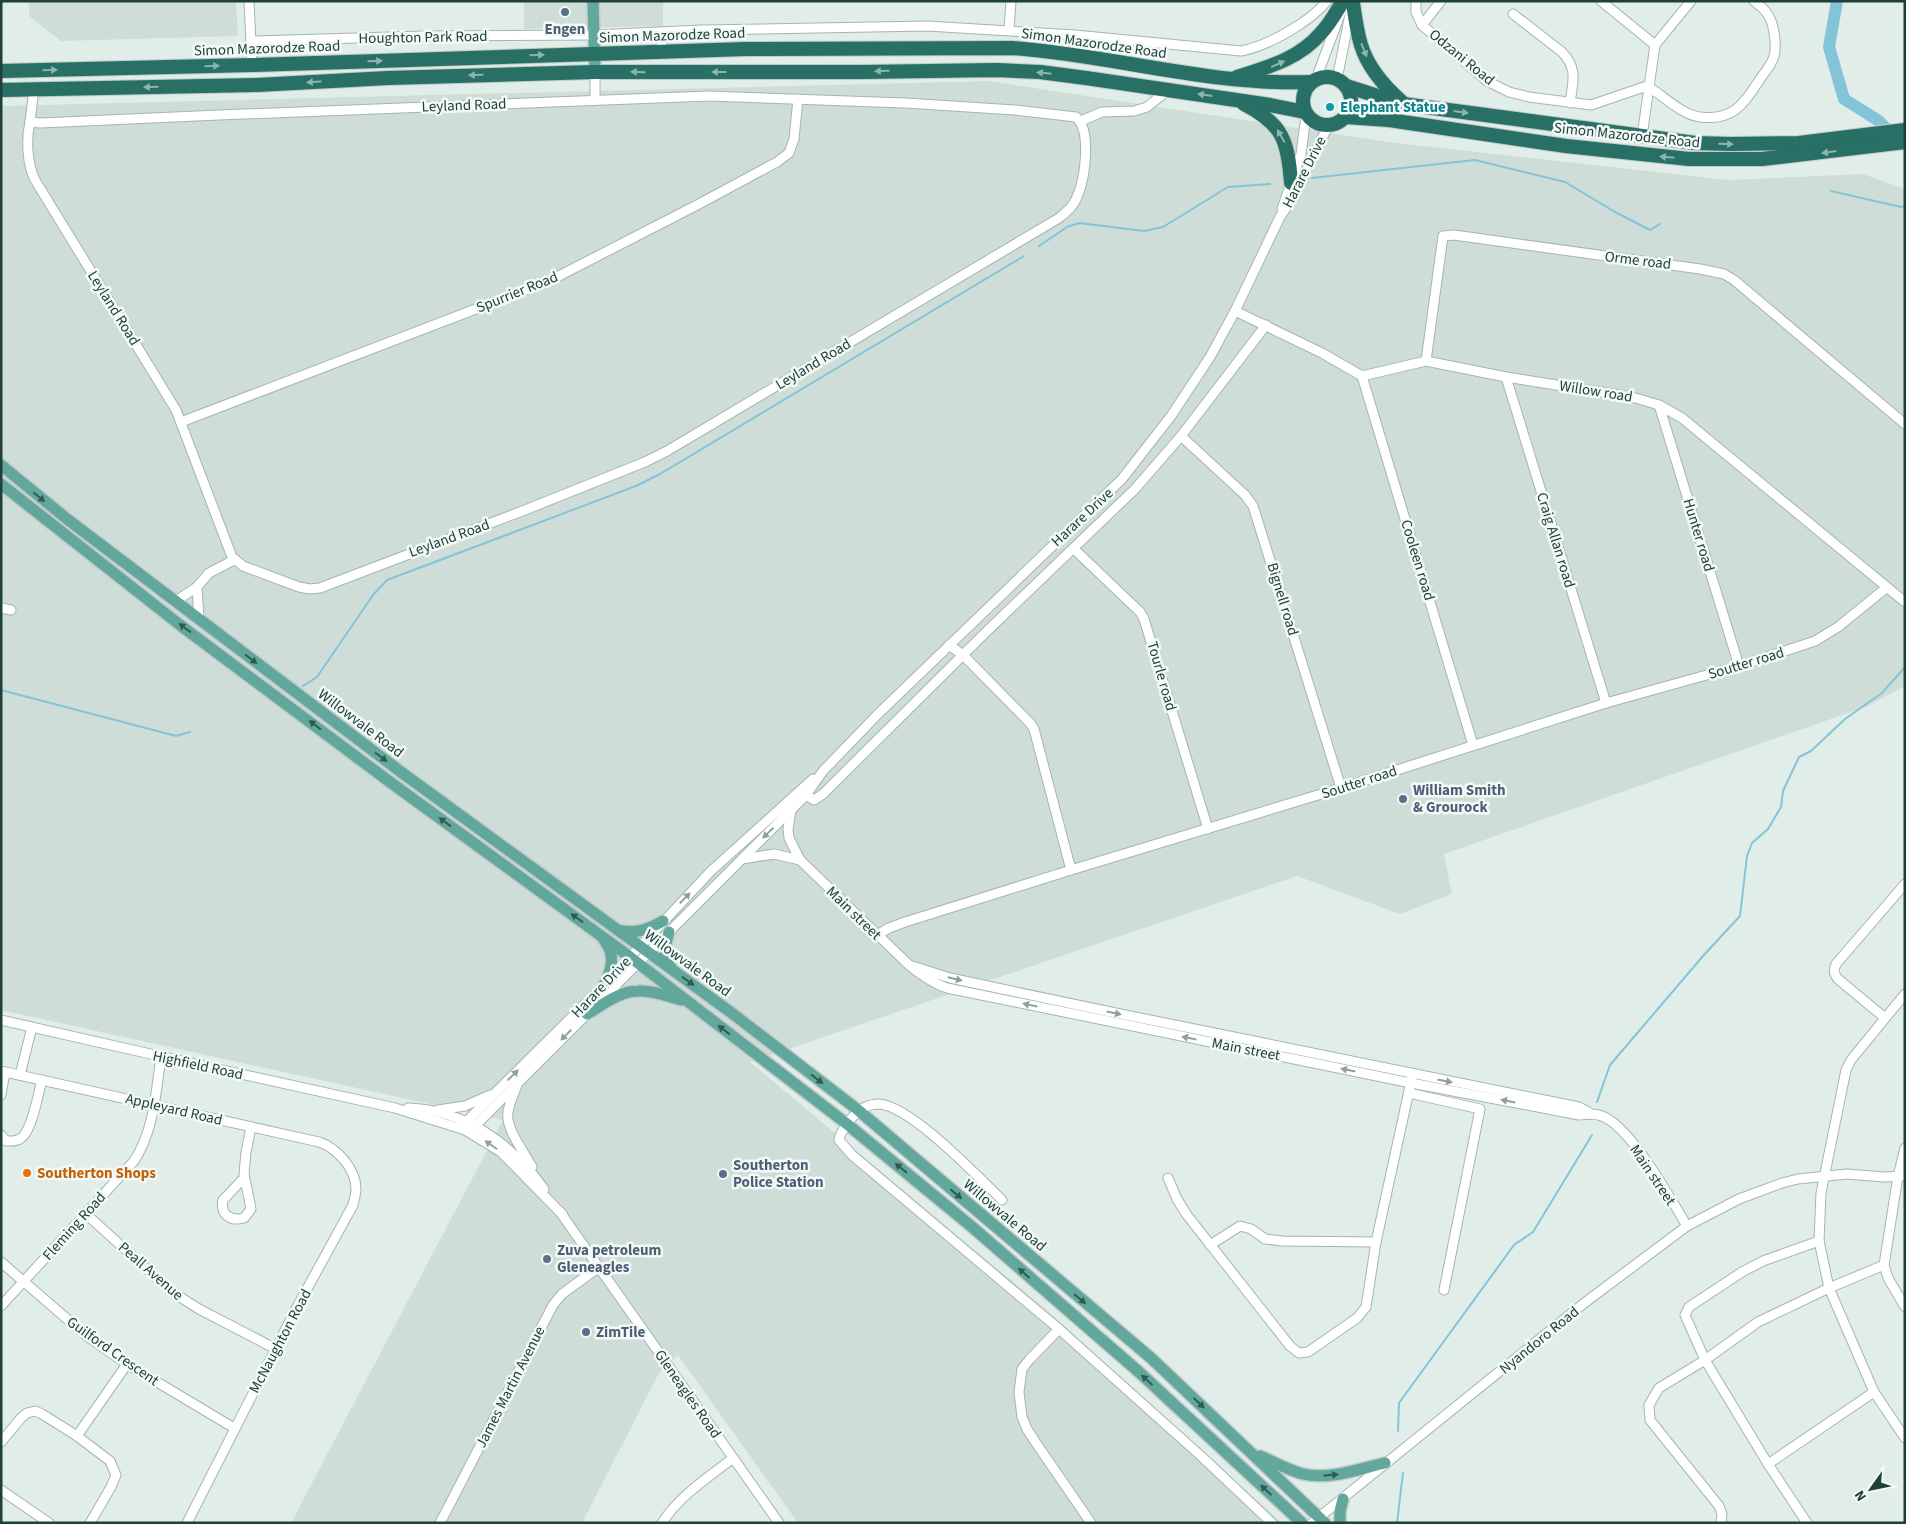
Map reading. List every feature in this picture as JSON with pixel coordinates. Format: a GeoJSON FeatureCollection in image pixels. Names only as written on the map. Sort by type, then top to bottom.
{"type":"FeatureCollection","features":[{"type":"Feature","properties":{"kind":"highway"},"geometry":{"type":"LineString","coordinates":[[1231,79],[1272,66],[1302,51],[1323,32],[1348,2]]}},
{"type":"Feature","properties":{"kind":"highway"},"geometry":{"type":"LineString","coordinates":[[1348,2],[1361,46],[1372,69],[1388,90],[1404,104]]}},
{"type":"Feature","properties":{"kind":"highway","name":"Simon Mazorodze Road"},"geometry":{"type":"LineString","coordinates":[[1,71],[252,65],[662,51],[1012,48],[1043,50],[1264,83],[1313,81],[1327,77],[1404,104],[1695,142],[1731,144],[1799,143],[1876,139],[1905,142]]}},
{"type":"Feature","properties":{"kind":"highway"},"geometry":{"type":"LineString","coordinates":[[1,90],[257,85],[388,78],[595,72],[997,70],[1040,72],[1234,99],[1306,114]]}},
{"type":"Feature","properties":{"kind":"highway"},"geometry":{"type":"LineString","coordinates":[[1313,81],[1303,96],[1306,114],[1312,121],[1328,126],[1338,123],[1346,117],[1351,101],[1342,83]]}},
{"type":"Feature","properties":{"kind":"highway"},"geometry":{"type":"LineString","coordinates":[[1234,99],[1263,115],[1279,132],[1287,148],[1291,183]]}},
{"type":"Feature","properties":{"kind":"highway","name":"Simon Mazorodze Road"},"geometry":{"type":"LineString","coordinates":[[1346,117],[1389,120],[1566,146],[1689,159],[1762,159],[1876,139],[1905,130]]}},
{"type":"Feature","properties":{"kind":"main road"},"geometry":{"type":"LineString","coordinates":[[594,1],[595,72]]}},
{"type":"Feature","properties":{"kind":"main road","name":"Willowvale Road"},"geometry":{"type":"LineString","coordinates":[[1,465],[67,519],[401,772],[733,1014],[858,1110],[1150,1358],[1251,1452],[1319,1521]]}},
{"type":"Feature","properties":{"kind":"main road","name":"Willowvale Road"},"geometry":{"type":"LineString","coordinates":[[1,484],[180,625],[390,782],[599,934],[847,1124],[971,1226],[1131,1366],[1302,1523]]}},
{"type":"Feature","properties":{"kind":"main road"},"geometry":{"type":"LineString","coordinates":[[616,929],[630,932],[643,931],[663,921]]}},
{"type":"Feature","properties":{"kind":"main road"},"geometry":{"type":"LineString","coordinates":[[669,932],[664,954],[671,969]]}},
{"type":"Feature","properties":{"kind":"main road"},"geometry":{"type":"LineString","coordinates":[[599,934],[612,955],[611,970],[604,984]]}},
{"type":"Feature","properties":{"kind":"main road"},"geometry":{"type":"LineString","coordinates":[[587,1014],[621,995],[638,991],[656,993],[685,1001]]}},
{"type":"Feature","properties":{"kind":"main road"},"geometry":{"type":"LineString","coordinates":[[1251,1452],[1289,1469],[1314,1475],[1334,1475],[1385,1463]]}},
{"type":"Feature","properties":{"kind":"main road"},"geometry":{"type":"LineString","coordinates":[[1340,1523],[1343,1499]]}},
{"type":"Feature","properties":{"kind":"street"},"geometry":{"type":"LineString","coordinates":[[249,1],[252,65]]}},
{"type":"Feature","properties":{"kind":"street"},"geometry":{"type":"LineString","coordinates":[[1009,30],[1011,1]]}},
{"type":"Feature","properties":{"kind":"street","name":"Houghton Park Road"},"geometry":{"type":"LineString","coordinates":[[251,41],[424,36],[594,35],[928,26],[1009,30],[1241,51],[1264,45],[1309,19],[1327,1]]}},
{"type":"Feature","properties":{"kind":"street"},"geometry":{"type":"LineString","coordinates":[[1416,1],[1416,12],[1422,25],[1442,1]]}},
{"type":"Feature","properties":{"kind":"street"},"geometry":{"type":"LineString","coordinates":[[1602,1],[1655,45]]}},
{"type":"Feature","properties":{"kind":"street"},"geometry":{"type":"LineString","coordinates":[[1642,136],[1655,45],[1691,1]]}},
{"type":"Feature","properties":{"kind":"street"},"geometry":{"type":"LineString","coordinates":[[1648,86],[1691,115],[1701,118],[1720,117],[1734,112],[1747,99],[1775,54],[1771,20],[1767,13],[1754,1]]}},
{"type":"Feature","properties":{"kind":"street"},"geometry":{"type":"LineString","coordinates":[[1313,81],[1348,2]]}},
{"type":"Feature","properties":{"kind":"street"},"geometry":{"type":"LineString","coordinates":[[1342,83],[1348,2]]}},
{"type":"Feature","properties":{"kind":"street"},"geometry":{"type":"LineString","coordinates":[[1513,14],[1562,52],[1569,60],[1574,73],[1570,103]]}},
{"type":"Feature","properties":{"kind":"street","name":"Odzani Road"},"geometry":{"type":"LineString","coordinates":[[1422,25],[1488,81],[1509,92],[1529,97],[1590,105],[1648,86]]}},
{"type":"Feature","properties":{"kind":"street"},"geometry":{"type":"LineString","coordinates":[[661,32],[662,51]]}},
{"type":"Feature","properties":{"kind":"street"},"geometry":{"type":"LineString","coordinates":[[595,72],[595,100]]}},
{"type":"Feature","properties":{"kind":"street"},"geometry":{"type":"LineString","coordinates":[[30,122],[34,89]]}},
{"type":"Feature","properties":{"kind":"street"},"geometry":{"type":"LineString","coordinates":[[1081,121],[1102,112],[1146,108],[1168,90]]}},
{"type":"Feature","properties":{"kind":"street","name":"Leyland Road"},"geometry":{"type":"LineString","coordinates":[[709,96],[798,99],[1015,110],[1076,117],[1081,121],[1086,137],[1080,186],[1073,205],[1059,218],[667,451],[645,462],[534,507],[320,588],[310,589],[299,587],[243,566],[234,560],[228,551],[181,422],[167,395],[35,180],[30,165],[28,131],[30,122],[709,96]]}},
{"type":"Feature","properties":{"kind":"street","name":"Spurrier Road"},"geometry":{"type":"LineString","coordinates":[[181,422],[549,281],[699,204],[777,162],[789,153],[794,139],[798,99]]}},
{"type":"Feature","properties":{"kind":"street","name":"Harare Drive"},"geometry":{"type":"LineString","coordinates":[[469,1126],[518,1083],[587,1014],[644,949],[663,921],[711,872],[823,771],[878,714],[1122,479],[1172,416],[1210,358],[1235,311],[1280,217],[1302,154],[1306,114]]}},
{"type":"Feature","properties":{"kind":"street","name":"Harare Drive"},"geometry":{"type":"LineString","coordinates":[[1280,217],[1293,198],[1328,126]]}},
{"type":"Feature","properties":{"kind":"street","name":"Orme road"},"geometry":{"type":"LineString","coordinates":[[1426,361],[1444,236],[1454,235],[1700,268],[1724,274],[1905,424]]}},
{"type":"Feature","properties":{"kind":"street"},"geometry":{"type":"LineString","coordinates":[[1235,311],[1322,353],[1362,376]]}},
{"type":"Feature","properties":{"kind":"street"},"geometry":{"type":"LineString","coordinates":[[806,794],[814,800],[824,794],[1050,569],[1074,549],[1134,489],[1181,436],[1266,325]]}},
{"type":"Feature","properties":{"kind":"street","name":"Willow road"},"geometry":{"type":"LineString","coordinates":[[1362,376],[1426,361],[1506,377],[1632,397],[1659,405],[1682,418],[1905,602]]}},
{"type":"Feature","properties":{"kind":"street","name":"Cooleen road"},"geometry":{"type":"LineString","coordinates":[[1362,376],[1473,745]]}},
{"type":"Feature","properties":{"kind":"street","name":"Craig Allan road"},"geometry":{"type":"LineString","coordinates":[[1506,377],[1606,702]]}},
{"type":"Feature","properties":{"kind":"street","name":"Hunter road"},"geometry":{"type":"LineString","coordinates":[[1659,405],[1740,666]]}},
{"type":"Feature","properties":{"kind":"street","name":"Bignell road"},"geometry":{"type":"LineString","coordinates":[[1181,436],[1245,495],[1253,506],[1341,788]]}},
{"type":"Feature","properties":{"kind":"street","name":"Tourle road"},"geometry":{"type":"LineString","coordinates":[[1074,549],[1140,612],[1144,619],[1208,829]]}},
{"type":"Feature","properties":{"kind":"street"},"geometry":{"type":"LineString","coordinates":[[176,601],[197,587],[209,573],[234,560]]}},
{"type":"Feature","properties":{"kind":"street"},"geometry":{"type":"LineString","coordinates":[[197,587],[199,619]]}},
{"type":"Feature","properties":{"kind":"street","name":"Soutter road"},"geometry":{"type":"LineString","coordinates":[[877,935],[888,928],[905,922],[1341,788],[1606,702],[1740,666],[1815,641],[1852,617],[1886,588]]}},
{"type":"Feature","properties":{"kind":"street"},"geometry":{"type":"LineString","coordinates":[[1,608],[11,610]]}},
{"type":"Feature","properties":{"kind":"street"},"geometry":{"type":"LineString","coordinates":[[949,645],[963,655],[1034,729],[1071,870]]}},
{"type":"Feature","properties":{"kind":"street","name":"Harare Drive"},"geometry":{"type":"LineString","coordinates":[[644,949],[669,932],[791,810],[823,771]]}},
{"type":"Feature","properties":{"kind":"street","name":"Main street"},"geometry":{"type":"LineString","coordinates":[[791,810],[788,829],[789,838],[800,860],[908,965],[921,975],[947,988],[1412,1079],[1579,1115],[1590,1113],[1601,1115],[1612,1121],[1640,1151],[1687,1226]]}},
{"type":"Feature","properties":{"kind":"street"},"geometry":{"type":"LineString","coordinates":[[741,859],[774,854],[800,860]]}},
{"type":"Feature","properties":{"kind":"street"},"geometry":{"type":"LineString","coordinates":[[1885,1018],[1838,979],[1834,974],[1834,969],[1836,964],[1905,884]]}},
{"type":"Feature","properties":{"kind":"street","name":"Harare Drive"},"geometry":{"type":"LineString","coordinates":[[469,1126],[498,1091],[604,984],[634,961]]}},
{"type":"Feature","properties":{"kind":"street"},"geometry":{"type":"LineString","coordinates":[[1905,994],[1850,1060],[1846,1070],[1824,1176],[1820,1206],[1819,1241],[1829,1288],[1874,1392],[1905,1438]]}},
{"type":"Feature","properties":{"kind":"street","name":"Highfield Road"},"geometry":{"type":"LineString","coordinates":[[1,1020],[469,1126]]}},
{"type":"Feature","properties":{"kind":"street"},"geometry":{"type":"LineString","coordinates":[[20,1075],[32,1026]]}},
{"type":"Feature","properties":{"kind":"street","name":"Fleming Road"},"geometry":{"type":"LineString","coordinates":[[1,1306],[85,1212],[134,1161],[144,1144],[154,1105],[161,1057]]}},
{"type":"Feature","properties":{"kind":"street"},"geometry":{"type":"LineString","coordinates":[[1,1094],[3,1071]]}},
{"type":"Feature","properties":{"kind":"street","name":"Appleyard Road"},"geometry":{"type":"LineString","coordinates":[[3,1071],[319,1142],[334,1149],[342,1158]]}},
{"type":"Feature","properties":{"kind":"street"},"geometry":{"type":"LineString","coordinates":[[1168,1178],[1180,1205],[1290,1346],[1294,1350],[1303,1353],[1314,1349],[1357,1318],[1366,1307],[1376,1242],[1412,1079]]}},
{"type":"Feature","properties":{"kind":"street"},"geometry":{"type":"LineString","coordinates":[[1,1135],[6,1140],[13,1141],[21,1139],[28,1130],[42,1080]]}},
{"type":"Feature","properties":{"kind":"street"},"geometry":{"type":"LineString","coordinates":[[518,1083],[508,1113],[508,1120],[513,1135],[539,1181]]}},
{"type":"Feature","properties":{"kind":"street"},"geometry":{"type":"LineString","coordinates":[[433,1110],[465,1106],[498,1091]]}},
{"type":"Feature","properties":{"kind":"street"},"geometry":{"type":"LineString","coordinates":[[1408,1093],[1480,1109],[1459,1206],[1444,1290]]}},
{"type":"Feature","properties":{"kind":"street"},"geometry":{"type":"LineString","coordinates":[[1002,1200],[920,1123],[894,1108],[880,1104],[858,1110],[847,1124],[839,1140],[852,1155],[1059,1329],[1201,1456],[1272,1523]]}},
{"type":"Feature","properties":{"kind":"street","name":"Highfield Road"},"geometry":{"type":"LineString","coordinates":[[395,1108],[433,1110],[469,1126]]}},
{"type":"Feature","properties":{"kind":"street","name":"Gleneagles Road"},"geometry":{"type":"LineString","coordinates":[[469,1126],[489,1134],[513,1152],[539,1181],[779,1523]]}},
{"type":"Feature","properties":{"kind":"street","name":"Gleneagles Road"},"geometry":{"type":"LineString","coordinates":[[469,1126],[501,1152],[563,1216]]}},
{"type":"Feature","properties":{"kind":"street"},"geometry":{"type":"LineString","coordinates":[[244,1178],[223,1200],[223,1212],[234,1219],[244,1218],[251,1209],[244,1178],[246,1152],[251,1127]]}},
{"type":"Feature","properties":{"kind":"street"},"geometry":{"type":"LineString","coordinates":[[1905,1148],[1901,1180],[1884,1265],[1888,1278],[1905,1308]]}},
{"type":"Feature","properties":{"kind":"street","name":"McNaughton Road"},"geometry":{"type":"LineString","coordinates":[[187,1523],[234,1428],[353,1205],[356,1187],[351,1172],[342,1158]]}},
{"type":"Feature","properties":{"kind":"street"},"geometry":{"type":"LineString","coordinates":[[1824,1176],[1847,1174],[1901,1180]]}},
{"type":"Feature","properties":{"kind":"street","name":"Nyandoro Road"},"geometry":{"type":"LineString","coordinates":[[1319,1521],[1385,1463],[1604,1288],[1687,1226],[1739,1199],[1782,1183],[1824,1176]]}},
{"type":"Feature","properties":{"kind":"street","name":"Peall Avenue"},"geometry":{"type":"LineString","coordinates":[[85,1212],[172,1292],[199,1309],[276,1349]]}},
{"type":"Feature","properties":{"kind":"street"},"geometry":{"type":"LineString","coordinates":[[1210,1245],[1240,1226],[1251,1228],[1265,1238],[1282,1242],[1376,1242]]}},
{"type":"Feature","properties":{"kind":"street"},"geometry":{"type":"LineString","coordinates":[[1807,1523],[1768,1464],[1705,1360],[1686,1321],[1685,1315],[1689,1306],[1742,1272],[1763,1261],[1819,1241]]}},
{"type":"Feature","properties":{"kind":"street","name":"Guilford Crescent"},"geometry":{"type":"LineString","coordinates":[[1,1262],[88,1337],[127,1364],[234,1428]]}},
{"type":"Feature","properties":{"kind":"street"},"geometry":{"type":"LineString","coordinates":[[1722,1523],[1722,1514],[1719,1506],[1650,1420],[1648,1413],[1649,1405],[1659,1388],[1705,1360],[1762,1320],[1829,1288],[1884,1265]]}},
{"type":"Feature","properties":{"kind":"street","name":"James Martin Avenue"},"geometry":{"type":"LineString","coordinates":[[440,1523],[553,1305],[562,1294],[599,1267]]}},
{"type":"Feature","properties":{"kind":"street"},"geometry":{"type":"LineString","coordinates":[[1059,1329],[1022,1369],[1019,1392],[1022,1417],[1036,1443],[1091,1523]]}},
{"type":"Feature","properties":{"kind":"street"},"geometry":{"type":"LineString","coordinates":[[78,1436],[127,1364]]}},
{"type":"Feature","properties":{"kind":"street"},"geometry":{"type":"LineString","coordinates":[[1768,1464],[1874,1392]]}},
{"type":"Feature","properties":{"kind":"street"},"geometry":{"type":"LineString","coordinates":[[1,1442],[21,1418],[35,1411],[78,1436],[110,1461],[116,1475],[90,1523]]}},
{"type":"Feature","properties":{"kind":"street"},"geometry":{"type":"LineString","coordinates":[[662,1523],[692,1490],[733,1458]]}},
{"type":"Feature","properties":{"kind":"street"},"geometry":{"type":"LineString","coordinates":[[1,1490],[49,1523]]}},
{"type":"Feature","properties":{"kind":"shaded area"},"geometry":{"type":"Polygon","coordinates":[[[29,1],[236,1],[238,36],[61,41],[29,16],[29,1]]]}},
{"type":"Feature","properties":{"kind":"shaded area"},"geometry":{"type":"Polygon","coordinates":[[[524,1],[663,1],[663,26],[524,29],[524,1]]]}},
{"type":"Feature","properties":{"kind":"shaded area"},"geometry":{"type":"Polygon","coordinates":[[[989,81],[1388,142],[1728,180],[1863,174],[1905,189],[1905,686],[1868,706],[1444,854],[1452,894],[1400,914],[1297,876],[750,1062],[1050,1313],[1282,1523],[798,1523],[678,1355],[659,1373],[582,1523],[291,1523],[503,1120],[1,1010],[1,106],[989,81]]]}},
{"type":"Feature","properties":{"kind":"waterway"},"geometry":{"type":"LineString","coordinates":[[1837,1],[1829,47],[1844,99],[1879,121],[1895,138]]}},
{"type":"Feature","properties":{"kind":"waterway"},"geometry":{"type":"LineString","coordinates":[[1312,178],[1475,160],[1565,182],[1615,212],[1650,230],[1660,224]]}},
{"type":"Feature","properties":{"kind":"waterway"},"geometry":{"type":"LineString","coordinates":[[1039,246],[1067,227],[1079,223],[1144,231],[1163,227],[1228,187],[1270,184]]}},
{"type":"Feature","properties":{"kind":"waterway"},"geometry":{"type":"LineString","coordinates":[[1831,191],[1901,207],[1905,206]]}},
{"type":"Feature","properties":{"kind":"waterway"},"geometry":{"type":"LineString","coordinates":[[303,686],[317,677],[373,595],[387,580],[636,486],[660,474],[1024,256]]}},
{"type":"Feature","properties":{"kind":"waterway"},"geometry":{"type":"LineString","coordinates":[[1597,1102],[1610,1065],[1703,956],[1740,916],[1747,856],[1752,843],[1768,829],[1781,807],[1783,791],[1799,757],[1811,751],[1845,719],[1882,693],[1905,667]]}},
{"type":"Feature","properties":{"kind":"waterway"},"geometry":{"type":"LineString","coordinates":[[1,690],[176,736],[190,732]]}},
{"type":"Feature","properties":{"kind":"waterway"},"geometry":{"type":"LineString","coordinates":[[1398,1431],[1399,1403],[1514,1245],[1533,1232],[1592,1135]]}},
{"type":"Feature","properties":{"kind":"waterway"},"geometry":{"type":"LineString","coordinates":[[1397,1523],[1403,1473]]}},
{"type":"Feature","properties":{"kind":"place","name":"Engen"},"geometry":{"type":"Point","coordinates":[565,12]}},
{"type":"Feature","properties":{"kind":"place","name":"Elephant Statue"},"geometry":{"type":"Point","coordinates":[1330,107]}},
{"type":"Feature","properties":{"kind":"place","name":"William Smith & Grourock"},"geometry":{"type":"Point","coordinates":[1403,799]}},
{"type":"Feature","properties":{"kind":"place","name":"Southerton Shops"},"geometry":{"type":"Point","coordinates":[27,1173]}},
{"type":"Feature","properties":{"kind":"place","name":"Southerton Police Station"},"geometry":{"type":"Point","coordinates":[723,1174]}},
{"type":"Feature","properties":{"kind":"place","name":"Zuva petroleum Gleneagles"},"geometry":{"type":"Point","coordinates":[547,1259]}},
{"type":"Feature","properties":{"kind":"place","name":"ZimTile"},"geometry":{"type":"Point","coordinates":[586,1332]}}]}
